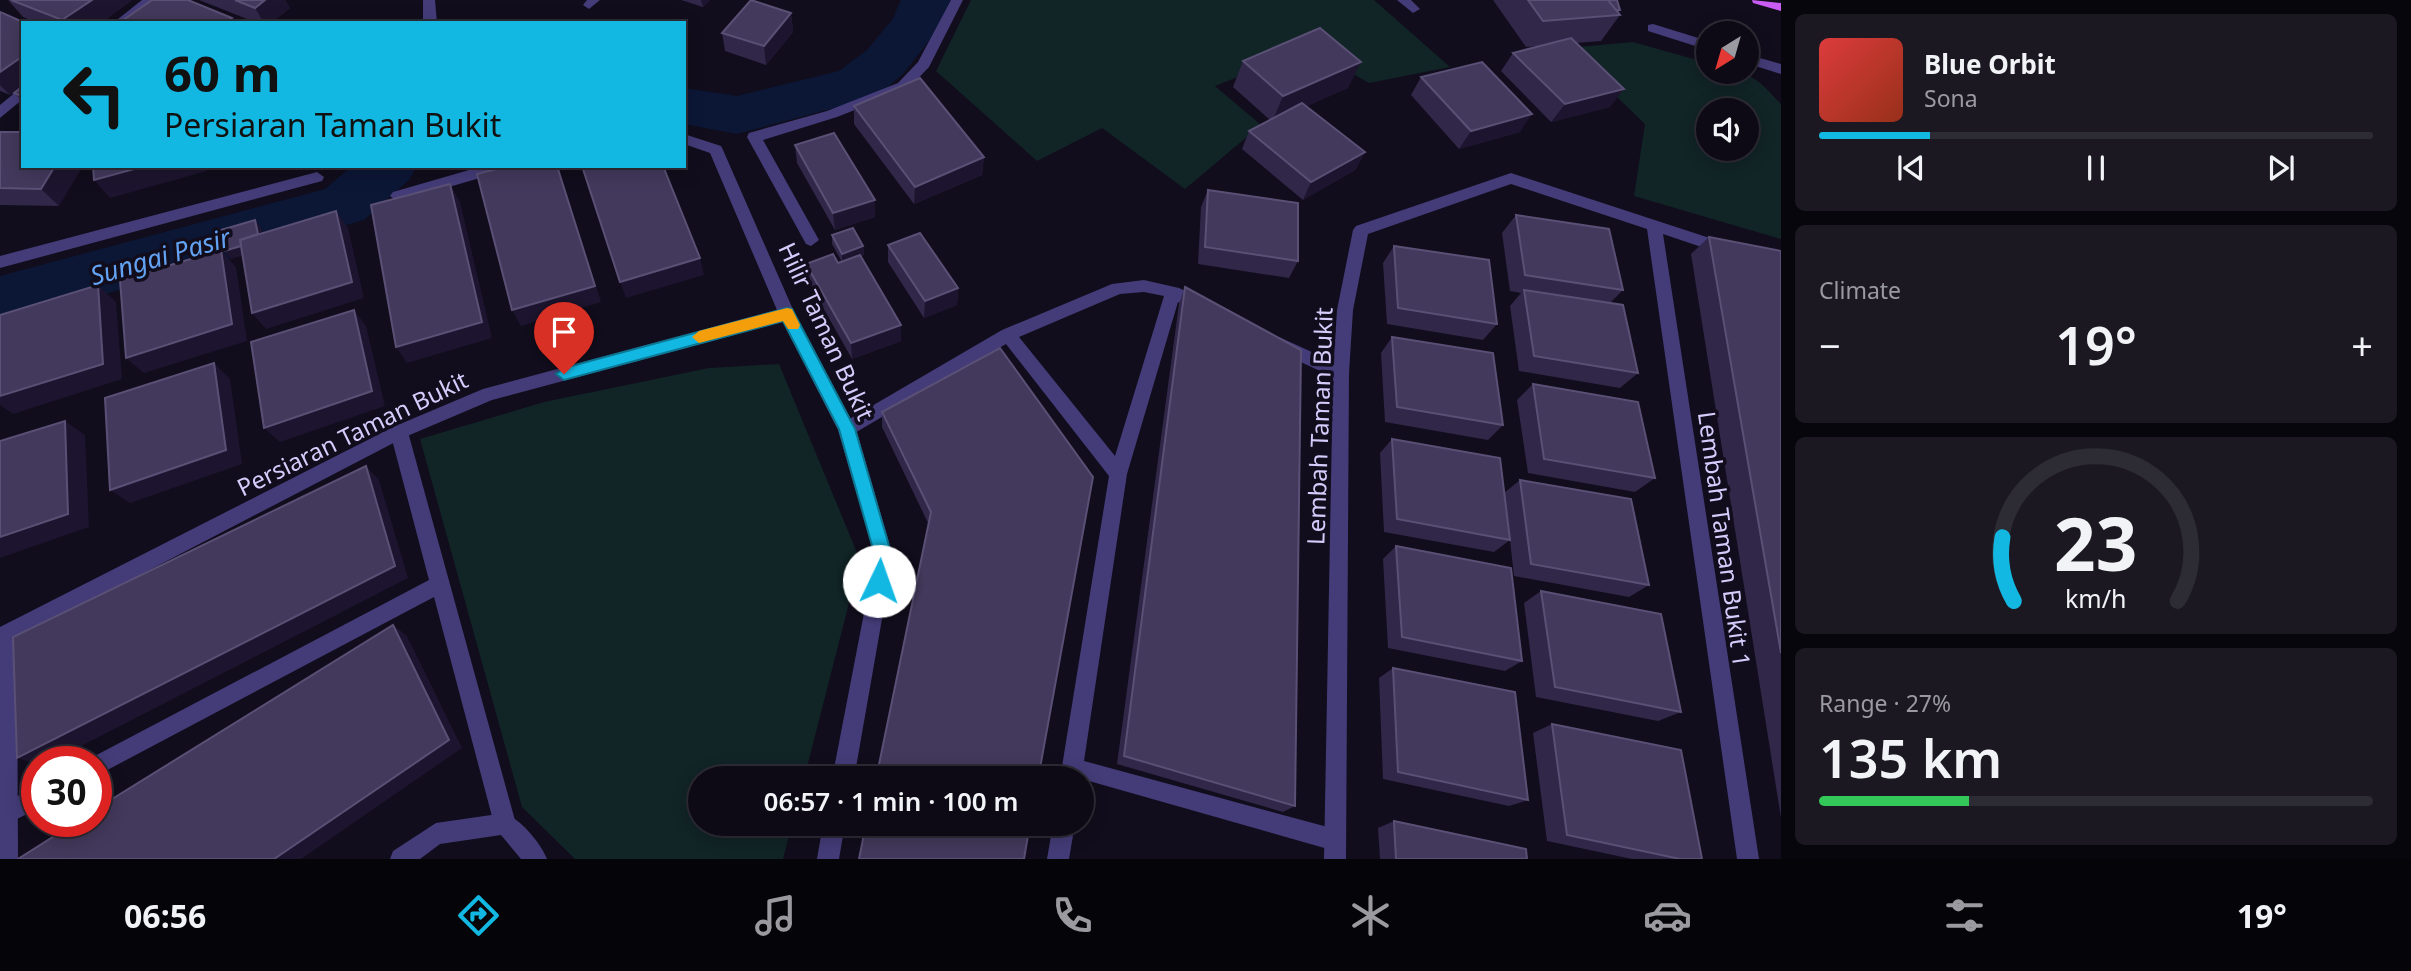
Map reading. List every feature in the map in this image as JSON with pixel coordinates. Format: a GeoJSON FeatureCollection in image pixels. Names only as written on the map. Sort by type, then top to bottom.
{"type":"FeatureCollection","features":[{"type":"Feature","properties":{"kind":"main road"},"geometry":{"type":"LineString","coordinates":[[1758,0],[1781,7]]}},
{"type":"Feature","properties":{"kind":"street"},"geometry":{"type":"LineString","coordinates":[[122,21],[151,0]]}},
{"type":"Feature","properties":{"kind":"street"},"geometry":{"type":"LineString","coordinates":[[429,0],[430,21]]}},
{"type":"Feature","properties":{"kind":"street"},"geometry":{"type":"LineString","coordinates":[[811,240],[754,137],[832,114],[903,86],[924,64],[957,0]]}},
{"type":"Feature","properties":{"kind":"street"},"geometry":{"type":"LineString","coordinates":[[1653,28],[1696,42]]}},
{"type":"Feature","properties":{"kind":"street"},"geometry":{"type":"LineString","coordinates":[[1775,67],[1781,76]]}},
{"type":"Feature","properties":{"kind":"street"},"geometry":{"type":"LineString","coordinates":[[0,113],[21,93]]}},
{"type":"Feature","properties":{"kind":"street","name":"Hilir Taman Bukit"},"geometry":{"type":"LineString","coordinates":[[686,140],[716,150],[787,314],[847,429],[884,556],[845,766]]}},
{"type":"Feature","properties":{"kind":"street"},"geometry":{"type":"LineString","coordinates":[[398,196],[495,168]]}},
{"type":"Feature","properties":{"kind":"street"},"geometry":{"type":"LineString","coordinates":[[0,262],[317,177]]}},
{"type":"Feature","properties":{"kind":"street","name":"Lembah Taman Bukit"},"geometry":{"type":"LineString","coordinates":[[1335,850],[1341,373],[1345,310],[1361,230],[1511,178],[1743,254]]}},
{"type":"Feature","properties":{"kind":"street","name":"Lembah Taman Bukit 1"},"geometry":{"type":"LineString","coordinates":[[1654,227],[1748,859]]}},
{"type":"Feature","properties":{"kind":"street"},"geometry":{"type":"LineString","coordinates":[[847,429],[1008,335],[1118,288],[1144,286],[1173,292],[1221,316]]}},
{"type":"Feature","properties":{"kind":"street"},"geometry":{"type":"LineString","coordinates":[[1073,766],[1118,474],[1173,292]]}},
{"type":"Feature","properties":{"kind":"street","name":"Persiaran Taman Bukit"},"geometry":{"type":"LineString","coordinates":[[3,636],[399,432],[489,394],[787,314]]}},
{"type":"Feature","properties":{"kind":"street"},"geometry":{"type":"LineString","coordinates":[[1008,335],[1118,474]]}},
{"type":"Feature","properties":{"kind":"street"},"geometry":{"type":"LineString","coordinates":[[1269,339],[1341,373]]}},
{"type":"Feature","properties":{"kind":"street"},"geometry":{"type":"LineString","coordinates":[[399,432],[505,824],[536,859]]}},
{"type":"Feature","properties":{"kind":"street"},"geometry":{"type":"LineString","coordinates":[[112,758],[440,584]]}},
{"type":"Feature","properties":{"kind":"street"},"geometry":{"type":"LineString","coordinates":[[3,636],[7,859]]}},
{"type":"Feature","properties":{"kind":"street"},"geometry":{"type":"LineString","coordinates":[[1094,779],[1335,850]]}},
{"type":"Feature","properties":{"kind":"street"},"geometry":{"type":"LineString","coordinates":[[7,813],[21,806]]}},
{"type":"Feature","properties":{"kind":"street"},"geometry":{"type":"LineString","coordinates":[[401,859],[436,834],[505,824]]}},
{"type":"Feature","properties":{"kind":"street"},"geometry":{"type":"LineString","coordinates":[[828,859],[832,836]]}},
{"type":"Feature","properties":{"kind":"street"},"geometry":{"type":"LineString","coordinates":[[1058,859],[1062,836]]}},
{"type":"Feature","properties":{"kind":"green space"},"geometry":{"type":"Polygon","coordinates":[[[971,0],[1374,0],[1450,67],[1369,83],[1309,49],[1215,86],[1261,125],[1185,189],[1102,128],[1037,161],[936,71],[971,0]]]}},
{"type":"Feature","properties":{"kind":"green space"},"geometry":{"type":"Polygon","coordinates":[[[1633,42],[1696,60],[1696,84],[1759,83],[1763,86],[1781,104],[1781,239],[1634,196],[1645,124],[1566,48],[1633,42]]]}},
{"type":"Feature","properties":{"kind":"green space"},"geometry":{"type":"Polygon","coordinates":[[[779,364],[860,560],[807,766],[688,766],[688,836],[789,836],[783,859],[575,859],[522,807],[420,439],[544,402],[709,368],[779,364]]]}},
{"type":"Feature","properties":{"kind":"building"},"geometry":{"type":"Polygon","coordinates":[[[11,0],[92,0],[62,20],[11,0]]]}},
{"type":"Feature","properties":{"kind":"building"},"geometry":{"type":"Polygon","coordinates":[[[152,0],[188,0],[232,18],[228,21],[122,21],[152,0]]]}},
{"type":"Feature","properties":{"kind":"building"},"geometry":{"type":"Polygon","coordinates":[[[235,0],[265,0],[255,8],[235,0]]]}},
{"type":"Feature","properties":{"kind":"building"},"geometry":{"type":"Polygon","coordinates":[[[751,0],[791,13],[764,46],[722,33],[751,0]]]}},
{"type":"Feature","properties":{"kind":"building"},"geometry":{"type":"Polygon","coordinates":[[[1528,0],[1608,0],[1620,15],[1543,21],[1528,0]]]}},
{"type":"Feature","properties":{"kind":"building"},"geometry":{"type":"Polygon","coordinates":[[[1608,0],[1617,0],[1620,10],[1616,10],[1608,0]]]}},
{"type":"Feature","properties":{"kind":"building"},"geometry":{"type":"Polygon","coordinates":[[[0,12],[21,21],[21,57],[0,72],[0,12]]]}},
{"type":"Feature","properties":{"kind":"building"},"geometry":{"type":"Polygon","coordinates":[[[1320,28],[1361,62],[1283,96],[1243,61],[1320,28]]]}},
{"type":"Feature","properties":{"kind":"building"},"geometry":{"type":"Polygon","coordinates":[[[1571,38],[1624,89],[1565,104],[1513,53],[1571,38]]]}},
{"type":"Feature","properties":{"kind":"building"},"geometry":{"type":"Polygon","coordinates":[[[1482,62],[1532,114],[1471,131],[1421,77],[1482,62]]]}},
{"type":"Feature","properties":{"kind":"building"},"geometry":{"type":"Polygon","coordinates":[[[920,78],[984,157],[915,187],[854,106],[920,78]]]}},
{"type":"Feature","properties":{"kind":"building"},"geometry":{"type":"Polygon","coordinates":[[[1302,103],[1365,152],[1311,182],[1249,131],[1302,103]]]}},
{"type":"Feature","properties":{"kind":"building"},"geometry":{"type":"Polygon","coordinates":[[[0,132],[21,132],[21,168],[54,168],[41,189],[0,188],[0,132]]]}},
{"type":"Feature","properties":{"kind":"building"},"geometry":{"type":"Polygon","coordinates":[[[834,133],[875,200],[833,213],[795,145],[834,133]]]}},
{"type":"Feature","properties":{"kind":"building"},"geometry":{"type":"Polygon","coordinates":[[[93,168],[138,168],[94,180],[93,168]]]}},
{"type":"Feature","properties":{"kind":"building"},"geometry":{"type":"Polygon","coordinates":[[[500,168],[558,168],[595,286],[512,310],[477,174],[500,168]]]}},
{"type":"Feature","properties":{"kind":"building"},"geometry":{"type":"Polygon","coordinates":[[[583,168],[664,168],[700,258],[620,282],[583,168]]]}},
{"type":"Feature","properties":{"kind":"building"},"geometry":{"type":"Polygon","coordinates":[[[450,184],[482,322],[396,347],[371,205],[450,184]]]}},
{"type":"Feature","properties":{"kind":"building"},"geometry":{"type":"Polygon","coordinates":[[[1208,190],[1298,203],[1298,261],[1205,247],[1208,190]]]}},
{"type":"Feature","properties":{"kind":"building"},"geometry":{"type":"Polygon","coordinates":[[[336,211],[352,282],[252,313],[240,240],[336,211]]]}},
{"type":"Feature","properties":{"kind":"building"},"geometry":{"type":"Polygon","coordinates":[[[1516,215],[1609,229],[1623,290],[1525,275],[1516,215]]]}},
{"type":"Feature","properties":{"kind":"building"},"geometry":{"type":"Polygon","coordinates":[[[255,220],[258,234],[240,240],[241,246],[224,251],[221,230],[255,220]]]}},
{"type":"Feature","properties":{"kind":"building"},"geometry":{"type":"Polygon","coordinates":[[[853,228],[863,246],[842,254],[832,235],[853,228]]]}},
{"type":"Feature","properties":{"kind":"building"},"geometry":{"type":"Polygon","coordinates":[[[920,233],[958,288],[925,301],[888,245],[920,233]]]}},
{"type":"Feature","properties":{"kind":"building"},"geometry":{"type":"Polygon","coordinates":[[[1709,237],[1781,251],[1781,653],[1709,237]]]}},
{"type":"Feature","properties":{"kind":"building"},"geometry":{"type":"Polygon","coordinates":[[[1394,246],[1489,260],[1497,324],[1398,308],[1394,246]]]}},
{"type":"Feature","properties":{"kind":"building"},"geometry":{"type":"Polygon","coordinates":[[[221,250],[232,324],[126,358],[120,280],[221,250]]]}},
{"type":"Feature","properties":{"kind":"building"},"geometry":{"type":"Polygon","coordinates":[[[833,254],[838,263],[860,255],[901,325],[851,343],[806,264],[833,254]]]}},
{"type":"Feature","properties":{"kind":"building"},"geometry":{"type":"Polygon","coordinates":[[[98,285],[103,364],[0,396],[0,315],[98,285]]]}},
{"type":"Feature","properties":{"kind":"building"},"geometry":{"type":"Polygon","coordinates":[[[1185,287],[1301,350],[1295,806],[1124,756],[1185,287]]]}},
{"type":"Feature","properties":{"kind":"building"},"geometry":{"type":"Polygon","coordinates":[[[1524,290],[1623,305],[1638,373],[1534,356],[1524,290]]]}},
{"type":"Feature","properties":{"kind":"building"},"geometry":{"type":"Polygon","coordinates":[[[354,310],[372,391],[264,428],[251,342],[354,310]]]}},
{"type":"Feature","properties":{"kind":"building"},"geometry":{"type":"Polygon","coordinates":[[[1392,337],[1493,353],[1503,425],[1397,407],[1392,337]]]}},
{"type":"Feature","properties":{"kind":"building"},"geometry":{"type":"Polygon","coordinates":[[[1000,348],[1093,477],[1040,766],[879,766],[931,512],[882,412],[1000,348]]]}},
{"type":"Feature","properties":{"kind":"building"},"geometry":{"type":"Polygon","coordinates":[[[214,363],[226,450],[110,490],[105,398],[214,363]]]}},
{"type":"Feature","properties":{"kind":"building"},"geometry":{"type":"Polygon","coordinates":[[[1533,384],[1638,402],[1655,478],[1544,459],[1533,384]]]}},
{"type":"Feature","properties":{"kind":"building"},"geometry":{"type":"Polygon","coordinates":[[[65,421],[68,514],[0,537],[0,441],[65,421]]]}},
{"type":"Feature","properties":{"kind":"building"},"geometry":{"type":"Polygon","coordinates":[[[1392,439],[1500,458],[1510,540],[1397,519],[1392,439]]]}},
{"type":"Feature","properties":{"kind":"building"},"geometry":{"type":"Polygon","coordinates":[[[366,466],[395,566],[41,746],[21,746],[21,756],[17,758],[13,637],[366,466]]]}},
{"type":"Feature","properties":{"kind":"building"},"geometry":{"type":"Polygon","coordinates":[[[1520,480],[1631,499],[1649,585],[1531,564],[1520,480]]]}},
{"type":"Feature","properties":{"kind":"building"},"geometry":{"type":"Polygon","coordinates":[[[1396,546],[1511,568],[1522,661],[1402,637],[1396,546]]]}},
{"type":"Feature","properties":{"kind":"building"},"geometry":{"type":"Polygon","coordinates":[[[1541,591],[1661,614],[1681,712],[1555,687],[1541,591]]]}},
{"type":"Feature","properties":{"kind":"building"},"geometry":{"type":"Polygon","coordinates":[[[393,625],[449,740],[274,859],[18,859],[53,837],[112,837],[112,799],[393,625]]]}},
{"type":"Feature","properties":{"kind":"building"},"geometry":{"type":"Polygon","coordinates":[[[1393,668],[1515,692],[1528,800],[1398,772],[1393,668]]]}},
{"type":"Feature","properties":{"kind":"building"},"geometry":{"type":"Polygon","coordinates":[[[1552,724],[1681,750],[1702,859],[1680,859],[1567,835],[1552,724]]]}},
{"type":"Feature","properties":{"kind":"building"},"geometry":{"type":"Polygon","coordinates":[[[1394,821],[1526,849],[1527,859],[1396,859],[1394,821]]]}},
{"type":"Feature","properties":{"kind":"building"},"geometry":{"type":"Polygon","coordinates":[[[864,836],[1028,836],[1024,859],[859,859],[864,836]]]}},
{"type":"Feature","properties":{"kind":"waterway","name":"Sungai Pasir"},"geometry":{"type":"LineString","coordinates":[[686,106],[737,115],[857,84],[885,62],[914,26],[926,0]]}},
{"type":"Feature","properties":{"kind":"waterway","name":"Sungai Pasir"},"geometry":{"type":"LineString","coordinates":[[0,300],[344,205],[387,168]]}},
{"type":"Feature","properties":{"kind":"slow traffic"},"geometry":{"type":"LineString","coordinates":[[699,337],[787,314],[793,325]]}},
{"type":"Feature","properties":{"kind":"route"},"geometry":{"type":"LineString","coordinates":[[564,374],[787,314],[847,429],[884,556],[879,581]]}}]}
